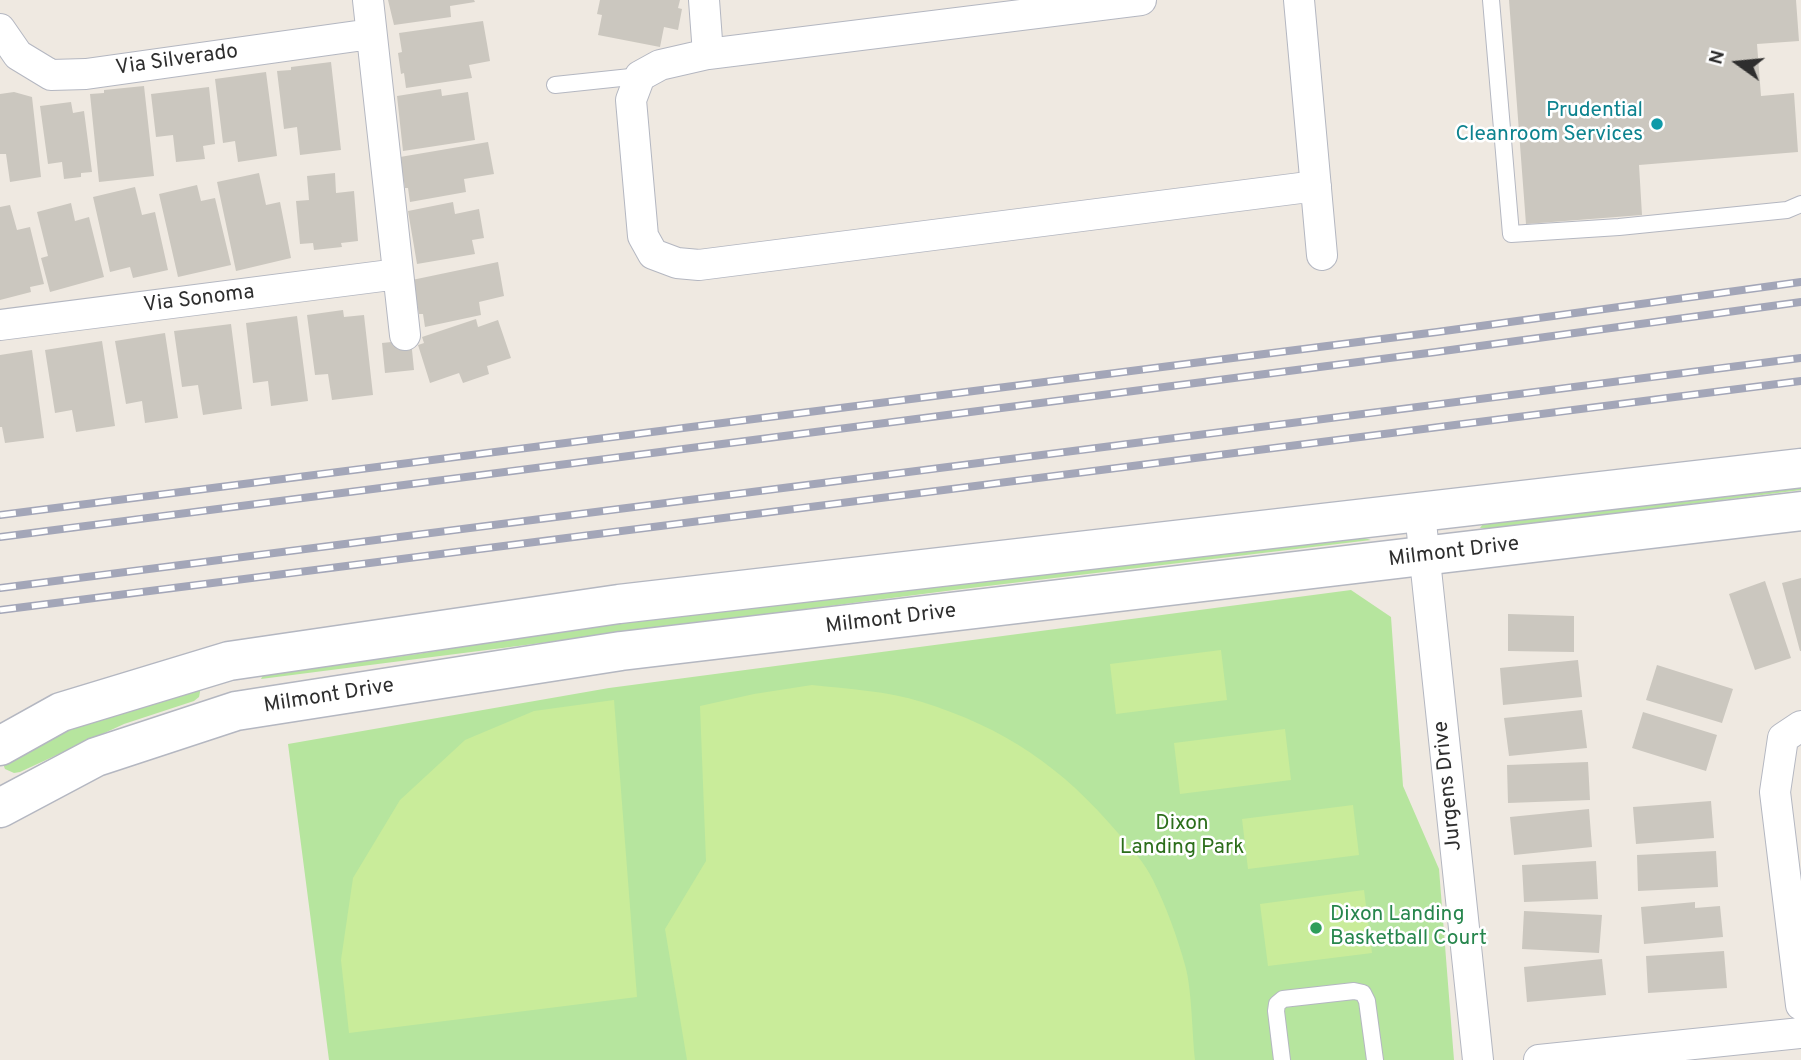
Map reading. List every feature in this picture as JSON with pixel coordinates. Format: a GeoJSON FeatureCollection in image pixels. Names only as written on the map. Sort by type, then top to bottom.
{"type":"FeatureCollection","features":[{"type":"Feature","properties":{"kind":"street"},"geometry":{"type":"LineString","coordinates":[[368,0],[405,335]]}},
{"type":"Feature","properties":{"kind":"street"},"geometry":{"type":"LineString","coordinates":[[704,0],[708,54]]}},
{"type":"Feature","properties":{"kind":"street"},"geometry":{"type":"LineString","coordinates":[[1141,0],[1097,2],[708,54],[660,65],[640,76],[631,100],[643,236],[653,254],[677,263],[699,265],[1316,186]]}},
{"type":"Feature","properties":{"kind":"street"},"geometry":{"type":"LineString","coordinates":[[1299,0],[1322,255]]}},
{"type":"Feature","properties":{"kind":"street","name":"Via Silverado"},"geometry":{"type":"LineString","coordinates":[[0,29],[18,55],[51,75],[86,74],[371,34]]}},
{"type":"Feature","properties":{"kind":"street","name":"Via Sonoma"},"geometry":{"type":"LineString","coordinates":[[0,325],[398,274]]}},
{"type":"Feature","properties":{"kind":"street","name":"Milmont Drive"},"geometry":{"type":"LineString","coordinates":[[0,746],[61,712],[229,661],[619,604],[1801,468]]}},
{"type":"Feature","properties":{"kind":"street","name":"Milmont Drive"},"geometry":{"type":"LineString","coordinates":[[0,808],[96,757],[236,711],[621,652],[1801,511]]}},
{"type":"Feature","properties":{"kind":"street","name":"Jurgens Drive"},"geometry":{"type":"LineString","coordinates":[[1420,513],[1478,1060]]}},
{"type":"Feature","properties":{"kind":"street"},"geometry":{"type":"LineString","coordinates":[[1801,726],[1783,738],[1775,792],[1801,1005]]}},
{"type":"Feature","properties":{"kind":"street"},"geometry":{"type":"LineString","coordinates":[[1539,1060],[1801,1033]]}},
{"type":"Feature","properties":{"kind":"lane"},"geometry":{"type":"LineString","coordinates":[[1491,0],[1511,234],[1619,227],[1787,210],[1801,204]]}},
{"type":"Feature","properties":{"kind":"lane"},"geometry":{"type":"LineString","coordinates":[[555,85],[640,76]]}},
{"type":"Feature","properties":{"kind":"lane"},"geometry":{"type":"LineString","coordinates":[[1282,1060],[1276,1011],[1283,999],[1354,991],[1363,993],[1367,1001],[1375,1060]]}},
{"type":"Feature","properties":{"kind":"green space"},"geometry":{"type":"Polygon","coordinates":[[[1801,468],[1801,490],[1494,529],[1480,528],[1483,524],[1704,497],[1801,468]]]}},
{"type":"Feature","properties":{"kind":"green space"},"geometry":{"type":"Polygon","coordinates":[[[1335,529],[1371,540],[954,590],[261,679],[263,675],[294,670],[450,649],[511,634],[1335,529]]]}},
{"type":"Feature","properties":{"kind":"green space","name":"Dixon Landing Park"},"geometry":{"type":"Polygon","coordinates":[[[1351,590],[1391,617],[1403,786],[1439,869],[1454,1060],[329,1060],[288,744],[609,688],[1351,590]]]}},
{"type":"Feature","properties":{"kind":"green space"},"geometry":{"type":"Polygon","coordinates":[[[1221,650],[1227,700],[1116,714],[1110,664],[1221,650]]]}},
{"type":"Feature","properties":{"kind":"green space"},"geometry":{"type":"Polygon","coordinates":[[[812,685],[895,695],[952,712],[980,724],[1030,752],[1097,809],[1150,874],[1171,921],[1187,975],[1195,1060],[687,1060],[665,929],[706,861],[700,706],[812,685]]]}},
{"type":"Feature","properties":{"kind":"green space"},"geometry":{"type":"Polygon","coordinates":[[[201,687],[199,697],[194,701],[124,724],[20,772],[14,773],[5,769],[3,764],[54,731],[201,687]]]}},
{"type":"Feature","properties":{"kind":"green space"},"geometry":{"type":"Polygon","coordinates":[[[614,700],[637,997],[349,1033],[341,960],[353,878],[400,800],[465,740],[534,711],[614,700]]]}},
{"type":"Feature","properties":{"kind":"green space"},"geometry":{"type":"Polygon","coordinates":[[[1285,729],[1291,780],[1180,794],[1174,743],[1285,729]]]}},
{"type":"Feature","properties":{"kind":"green space"},"geometry":{"type":"Polygon","coordinates":[[[1353,805],[1359,855],[1248,869],[1242,819],[1353,805]]]}},
{"type":"Feature","properties":{"kind":"green space","name":"Dixon Landing Basketball Court"},"geometry":{"type":"Polygon","coordinates":[[[1364,890],[1372,953],[1268,966],[1260,904],[1364,890]]]}},
{"type":"Feature","properties":{"kind":"building"},"geometry":{"type":"Polygon","coordinates":[[[388,0],[475,2],[450,6],[451,17],[394,25],[388,0]]]}},
{"type":"Feature","properties":{"kind":"building"},"geometry":{"type":"Polygon","coordinates":[[[600,0],[680,0],[678,8],[682,9],[678,30],[664,27],[660,47],[598,35],[602,15],[597,14],[600,0]]]}},
{"type":"Feature","properties":{"kind":"building","name":"Prudential Cleanroom Services"},"geometry":{"type":"Polygon","coordinates":[[[1509,0],[1796,0],[1799,41],[1757,44],[1761,96],[1794,93],[1798,152],[1639,165],[1642,215],[1526,224],[1509,0]]]}},
{"type":"Feature","properties":{"kind":"building"},"geometry":{"type":"Polygon","coordinates":[[[483,21],[490,61],[469,65],[472,78],[406,88],[398,53],[402,52],[399,33],[483,21]]]}},
{"type":"Feature","properties":{"kind":"building"},"geometry":{"type":"Polygon","coordinates":[[[331,62],[341,150],[300,155],[297,127],[284,129],[277,71],[331,62]]]}},
{"type":"Feature","properties":{"kind":"building"},"geometry":{"type":"Polygon","coordinates":[[[266,72],[277,156],[238,162],[235,141],[223,143],[215,79],[266,72]]]}},
{"type":"Feature","properties":{"kind":"building"},"geometry":{"type":"Polygon","coordinates":[[[144,86],[154,176],[99,182],[90,94],[144,86]]]}},
{"type":"Feature","properties":{"kind":"building"},"geometry":{"type":"Polygon","coordinates":[[[209,87],[215,144],[203,146],[205,159],[176,162],[173,135],[156,137],[151,94],[209,87]]]}},
{"type":"Feature","properties":{"kind":"building"},"geometry":{"type":"Polygon","coordinates":[[[441,89],[442,96],[468,92],[475,140],[403,151],[397,96],[441,89]]]}},
{"type":"Feature","properties":{"kind":"building"},"geometry":{"type":"Polygon","coordinates":[[[14,92],[32,97],[41,177],[10,182],[6,154],[0,154],[0,94],[14,92]]]}},
{"type":"Feature","properties":{"kind":"building"},"geometry":{"type":"Polygon","coordinates":[[[71,102],[73,113],[84,111],[92,172],[81,173],[81,177],[64,179],[62,162],[48,164],[40,106],[71,102]]]}},
{"type":"Feature","properties":{"kind":"building"},"geometry":{"type":"Polygon","coordinates":[[[488,142],[494,174],[464,179],[466,192],[410,202],[400,157],[488,142]]]}},
{"type":"Feature","properties":{"kind":"building"},"geometry":{"type":"Polygon","coordinates":[[[259,173],[266,205],[280,202],[291,258],[236,271],[217,182],[259,173]]]}},
{"type":"Feature","properties":{"kind":"building"},"geometry":{"type":"Polygon","coordinates":[[[335,173],[336,193],[354,191],[358,241],[341,243],[342,247],[314,250],[313,243],[300,244],[296,201],[309,200],[307,176],[335,173]]]}},
{"type":"Feature","properties":{"kind":"building"},"geometry":{"type":"Polygon","coordinates":[[[197,185],[201,201],[215,198],[231,265],[178,277],[159,194],[197,185]]]}},
{"type":"Feature","properties":{"kind":"building"},"geometry":{"type":"Polygon","coordinates":[[[135,187],[142,215],[155,212],[168,270],[133,278],[130,267],[110,272],[93,197],[135,187]]]}},
{"type":"Feature","properties":{"kind":"building"},"geometry":{"type":"Polygon","coordinates":[[[453,202],[455,214],[479,209],[484,238],[472,240],[475,254],[417,264],[408,211],[453,202]]]}},
{"type":"Feature","properties":{"kind":"building"},"geometry":{"type":"Polygon","coordinates":[[[71,203],[75,221],[89,217],[104,277],[50,292],[41,258],[48,256],[37,212],[71,203]]]}},
{"type":"Feature","properties":{"kind":"building"},"geometry":{"type":"Polygon","coordinates":[[[10,205],[17,230],[30,227],[44,284],[30,287],[31,292],[0,300],[0,207],[10,205]]]}},
{"type":"Feature","properties":{"kind":"building"},"geometry":{"type":"Polygon","coordinates":[[[498,262],[504,296],[479,302],[481,315],[425,327],[423,314],[419,314],[412,280],[498,262]]]}},
{"type":"Feature","properties":{"kind":"building"},"geometry":{"type":"Polygon","coordinates":[[[343,310],[344,317],[364,315],[373,395],[332,400],[328,374],[315,375],[307,315],[343,310]]]}},
{"type":"Feature","properties":{"kind":"building"},"geometry":{"type":"Polygon","coordinates":[[[297,316],[308,401],[271,406],[268,381],[253,383],[246,323],[297,316]]]}},
{"type":"Feature","properties":{"kind":"building"},"geometry":{"type":"Polygon","coordinates":[[[476,319],[478,327],[498,320],[511,358],[487,366],[489,374],[463,383],[459,373],[430,383],[418,345],[424,343],[422,337],[476,319]]]}},
{"type":"Feature","properties":{"kind":"building"},"geometry":{"type":"Polygon","coordinates":[[[231,324],[242,409],[203,415],[198,385],[182,387],[174,331],[231,324]]]}},
{"type":"Feature","properties":{"kind":"building"},"geometry":{"type":"Polygon","coordinates":[[[165,333],[178,418],[145,423],[142,401],[126,404],[115,341],[165,333]]]}},
{"type":"Feature","properties":{"kind":"building"},"geometry":{"type":"Polygon","coordinates":[[[411,340],[414,370],[385,373],[382,343],[411,340]]]}},
{"type":"Feature","properties":{"kind":"building"},"geometry":{"type":"Polygon","coordinates":[[[102,341],[115,426],[76,432],[72,410],[55,413],[45,350],[102,341]]]}},
{"type":"Feature","properties":{"kind":"building"},"geometry":{"type":"Polygon","coordinates":[[[32,350],[44,438],[5,443],[0,427],[0,355],[32,350]]]}},
{"type":"Feature","properties":{"kind":"building"},"geometry":{"type":"Polygon","coordinates":[[[1801,578],[1801,651],[1800,651],[1782,583],[1801,578]]]}},
{"type":"Feature","properties":{"kind":"building"},"geometry":{"type":"Polygon","coordinates":[[[1765,581],[1791,658],[1755,670],[1729,594],[1765,581]]]}},
{"type":"Feature","properties":{"kind":"building"},"geometry":{"type":"Polygon","coordinates":[[[1508,614],[1574,616],[1574,652],[1508,651],[1508,614]]]}},
{"type":"Feature","properties":{"kind":"building"},"geometry":{"type":"Polygon","coordinates":[[[1578,660],[1582,697],[1503,705],[1500,668],[1578,660]]]}},
{"type":"Feature","properties":{"kind":"building"},"geometry":{"type":"Polygon","coordinates":[[[1657,665],[1733,689],[1722,723],[1646,700],[1657,665]]]}},
{"type":"Feature","properties":{"kind":"building"},"geometry":{"type":"Polygon","coordinates":[[[1582,710],[1587,748],[1509,756],[1504,718],[1582,710]]]}},
{"type":"Feature","properties":{"kind":"building"},"geometry":{"type":"Polygon","coordinates":[[[1643,712],[1717,735],[1706,771],[1632,748],[1643,712]]]}},
{"type":"Feature","properties":{"kind":"building"},"geometry":{"type":"Polygon","coordinates":[[[1588,762],[1590,800],[1508,803],[1507,765],[1588,762]]]}},
{"type":"Feature","properties":{"kind":"building"},"geometry":{"type":"Polygon","coordinates":[[[1711,801],[1714,838],[1636,844],[1633,807],[1711,801]]]}},
{"type":"Feature","properties":{"kind":"building"},"geometry":{"type":"Polygon","coordinates":[[[1589,809],[1592,847],[1514,855],[1510,817],[1589,809]]]}},
{"type":"Feature","properties":{"kind":"building"},"geometry":{"type":"Polygon","coordinates":[[[1716,851],[1718,887],[1638,891],[1637,855],[1716,851]]]}},
{"type":"Feature","properties":{"kind":"building"},"geometry":{"type":"Polygon","coordinates":[[[1596,861],[1598,899],[1524,902],[1522,865],[1596,861]]]}},
{"type":"Feature","properties":{"kind":"building"},"geometry":{"type":"Polygon","coordinates":[[[1695,902],[1695,908],[1720,906],[1723,937],[1644,944],[1641,907],[1695,902]]]}},
{"type":"Feature","properties":{"kind":"building"},"geometry":{"type":"Polygon","coordinates":[[[1524,911],[1602,915],[1599,953],[1522,949],[1524,911]]]}},
{"type":"Feature","properties":{"kind":"building"},"geometry":{"type":"Polygon","coordinates":[[[1724,951],[1727,988],[1648,993],[1646,956],[1724,951]]]}},
{"type":"Feature","properties":{"kind":"building"},"geometry":{"type":"Polygon","coordinates":[[[1602,959],[1606,995],[1527,1002],[1524,967],[1602,959]]]}},
{"type":"Feature","properties":{"kind":"railway"},"geometry":{"type":"LineString","coordinates":[[0,515],[1437,332],[1801,282]]}},
{"type":"Feature","properties":{"kind":"railway"},"geometry":{"type":"LineString","coordinates":[[0,537],[1436,352],[1801,302]]}},
{"type":"Feature","properties":{"kind":"railway"},"geometry":{"type":"LineString","coordinates":[[0,588],[1801,358]]}},
{"type":"Feature","properties":{"kind":"railway"},"geometry":{"type":"LineString","coordinates":[[0,610],[1801,381]]}},
{"type":"Feature","properties":{"kind":"place","name":"Prudential Cleanroom Services"},"geometry":{"type":"Point","coordinates":[1657,124]}},
{"type":"Feature","properties":{"kind":"place","name":"Dixon Landing Basketball Court"},"geometry":{"type":"Point","coordinates":[1316,928]}}]}
